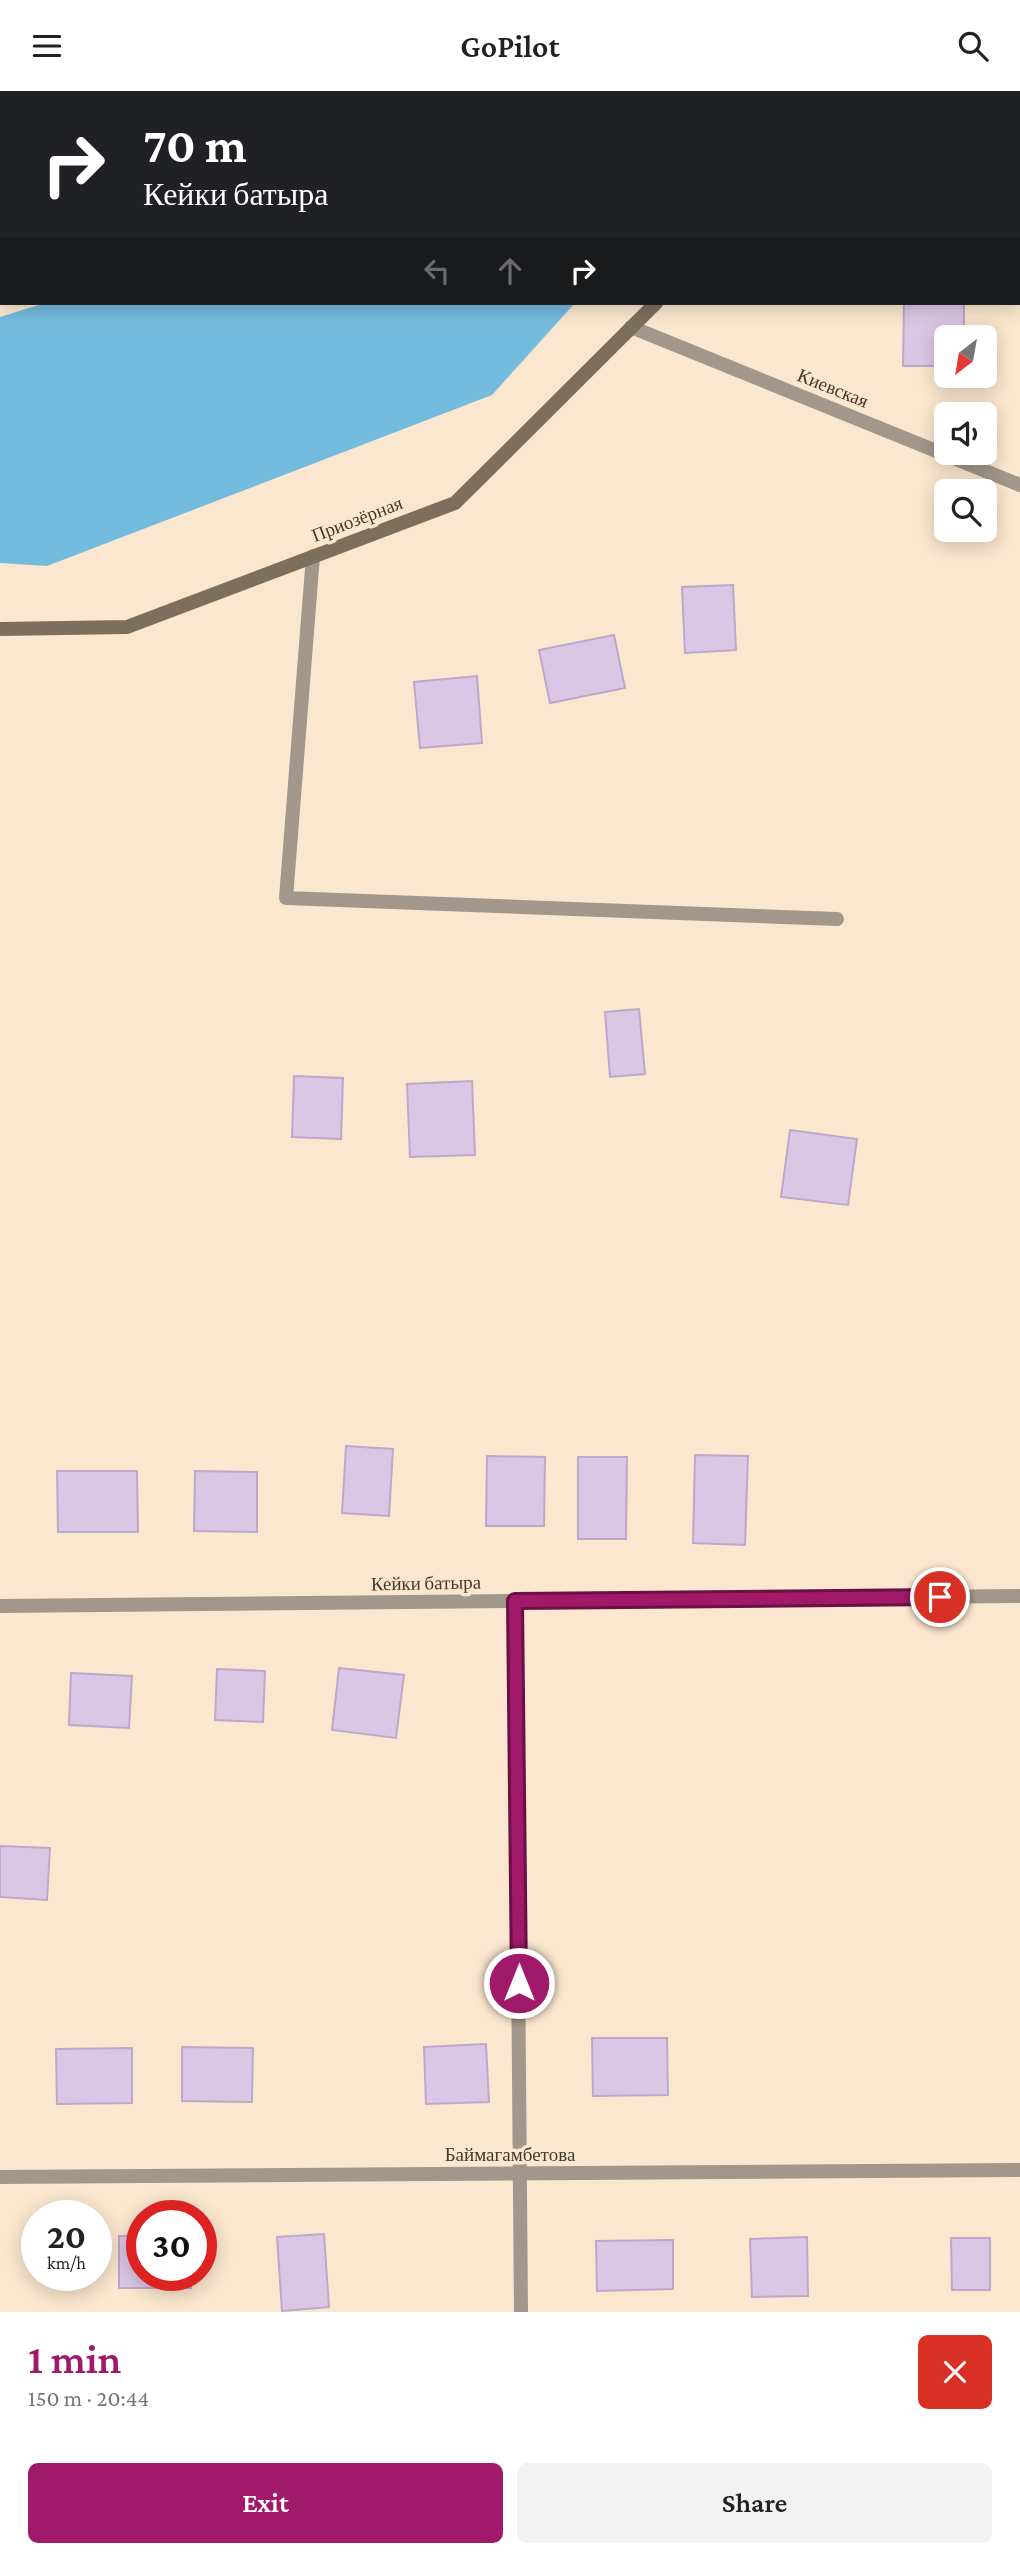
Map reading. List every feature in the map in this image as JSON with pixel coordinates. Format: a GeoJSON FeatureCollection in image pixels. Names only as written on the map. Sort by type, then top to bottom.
{"type":"FeatureCollection","features":[{"type":"Feature","properties":{"kind":"street","name":"Приозёрная"},"geometry":{"type":"LineString","coordinates":[[0,629],[127,627],[455,503],[654,305]]}},
{"type":"Feature","properties":{"kind":"street","name":"Киевская"},"geometry":{"type":"LineString","coordinates":[[631,327],[1020,485]]}},
{"type":"Feature","properties":{"kind":"street"},"geometry":{"type":"LineString","coordinates":[[313,556],[286,898],[837,919]]}},
{"type":"Feature","properties":{"kind":"street","name":"Кейки батыра"},"geometry":{"type":"LineString","coordinates":[[0,1606],[1020,1596]]}},
{"type":"Feature","properties":{"kind":"street"},"geometry":{"type":"LineString","coordinates":[[515,1601],[521,2312]]}},
{"type":"Feature","properties":{"kind":"street","name":"Баймагамбетова"},"geometry":{"type":"LineString","coordinates":[[0,2177],[1020,2170]]}},
{"type":"Feature","properties":{"kind":"water"},"geometry":{"type":"Polygon","coordinates":[[[39,305],[573,305],[492,395],[47,566],[0,563],[0,317],[39,305]]]}},
{"type":"Feature","properties":{"kind":"building"},"geometry":{"type":"Polygon","coordinates":[[[904,305],[964,305],[964,325],[934,325],[934,366],[903,366],[904,305]]]}},
{"type":"Feature","properties":{"kind":"building"},"geometry":{"type":"Polygon","coordinates":[[[733,585],[736,650],[685,653],[682,587],[733,585]]]}},
{"type":"Feature","properties":{"kind":"building"},"geometry":{"type":"Polygon","coordinates":[[[614,635],[625,688],[550,703],[539,650],[614,635]]]}},
{"type":"Feature","properties":{"kind":"building"},"geometry":{"type":"Polygon","coordinates":[[[477,676],[482,743],[420,748],[414,682],[477,676]]]}},
{"type":"Feature","properties":{"kind":"building"},"geometry":{"type":"Polygon","coordinates":[[[639,1009],[645,1074],[610,1077],[605,1012],[639,1009]]]}},
{"type":"Feature","properties":{"kind":"building"},"geometry":{"type":"Polygon","coordinates":[[[294,1076],[343,1078],[341,1139],[292,1137],[294,1076]]]}},
{"type":"Feature","properties":{"kind":"building"},"geometry":{"type":"Polygon","coordinates":[[[472,1081],[475,1155],[410,1157],[407,1084],[472,1081]]]}},
{"type":"Feature","properties":{"kind":"building"},"geometry":{"type":"Polygon","coordinates":[[[790,1130],[857,1139],[848,1205],[781,1197],[790,1130]]]}},
{"type":"Feature","properties":{"kind":"building"},"geometry":{"type":"Polygon","coordinates":[[[346,1446],[393,1449],[389,1516],[342,1513],[346,1446]]]}},
{"type":"Feature","properties":{"kind":"building"},"geometry":{"type":"Polygon","coordinates":[[[695,1455],[748,1456],[745,1545],[693,1543],[695,1455]]]}},
{"type":"Feature","properties":{"kind":"building"},"geometry":{"type":"Polygon","coordinates":[[[487,1456],[545,1457],[544,1526],[486,1526],[487,1456]]]}},
{"type":"Feature","properties":{"kind":"building"},"geometry":{"type":"Polygon","coordinates":[[[578,1457],[627,1457],[626,1539],[578,1539],[578,1457]]]}},
{"type":"Feature","properties":{"kind":"building"},"geometry":{"type":"Polygon","coordinates":[[[57,1471],[137,1471],[138,1532],[58,1532],[57,1471]]]}},
{"type":"Feature","properties":{"kind":"building"},"geometry":{"type":"Polygon","coordinates":[[[195,1471],[257,1472],[257,1532],[194,1531],[195,1471]]]}},
{"type":"Feature","properties":{"kind":"building"},"geometry":{"type":"Polygon","coordinates":[[[339,1668],[404,1675],[396,1738],[332,1730],[339,1668]]]}},
{"type":"Feature","properties":{"kind":"building"},"geometry":{"type":"Polygon","coordinates":[[[217,1669],[265,1671],[263,1722],[215,1720],[217,1669]]]}},
{"type":"Feature","properties":{"kind":"building"},"geometry":{"type":"Polygon","coordinates":[[[71,1673],[132,1676],[129,1728],[69,1725],[71,1673]]]}},
{"type":"Feature","properties":{"kind":"building"},"geometry":{"type":"Polygon","coordinates":[[[0,1846],[50,1848],[47,1900],[0,1897],[0,1846]]]}},
{"type":"Feature","properties":{"kind":"building"},"geometry":{"type":"Polygon","coordinates":[[[592,2038],[667,2038],[668,2095],[593,2096],[592,2038]]]}},
{"type":"Feature","properties":{"kind":"building"},"geometry":{"type":"Polygon","coordinates":[[[486,2044],[489,2102],[426,2104],[424,2047],[486,2044]]]}},
{"type":"Feature","properties":{"kind":"building"},"geometry":{"type":"Polygon","coordinates":[[[182,2047],[253,2048],[252,2102],[182,2101],[182,2047]]]}},
{"type":"Feature","properties":{"kind":"building"},"geometry":{"type":"Polygon","coordinates":[[[132,2048],[132,2103],[57,2104],[56,2049],[132,2048]]]}},
{"type":"Feature","properties":{"kind":"building"},"geometry":{"type":"Polygon","coordinates":[[[324,2234],[329,2307],[282,2311],[277,2237],[324,2234]]]}},
{"type":"Feature","properties":{"kind":"building"},"geometry":{"type":"Polygon","coordinates":[[[119,2236],[126,2236],[126,2288],[119,2288],[119,2236]]]}},
{"type":"Feature","properties":{"kind":"building"},"geometry":{"type":"Polygon","coordinates":[[[807,2237],[808,2296],[752,2297],[750,2239],[807,2237]]]}},
{"type":"Feature","properties":{"kind":"building"},"geometry":{"type":"Polygon","coordinates":[[[951,2238],[990,2238],[990,2290],[952,2290],[951,2238]]]}},
{"type":"Feature","properties":{"kind":"building"},"geometry":{"type":"Polygon","coordinates":[[[673,2240],[673,2289],[597,2291],[596,2241],[673,2240]]]}},
{"type":"Feature","properties":{"kind":"route"},"geometry":{"type":"LineString","coordinates":[[519,1983],[515,1601],[940,1597]]}}]}
